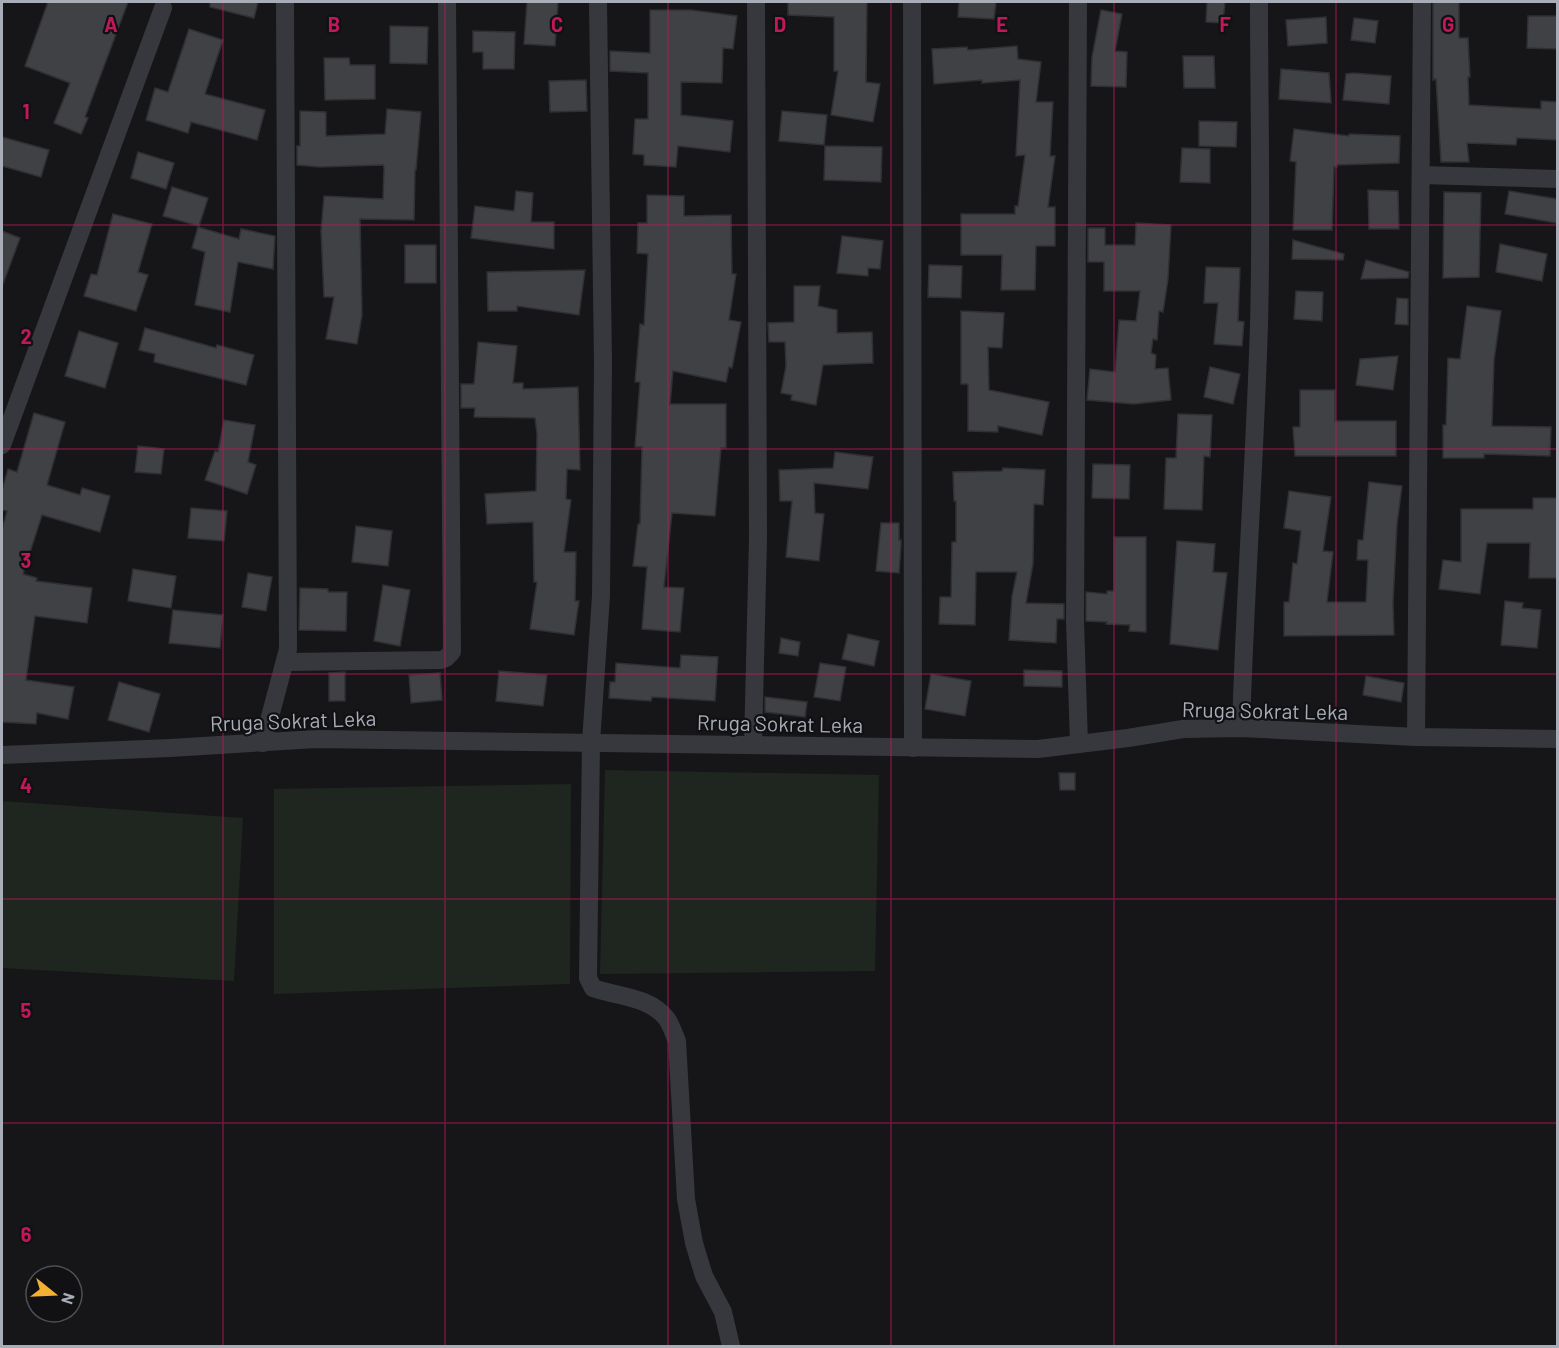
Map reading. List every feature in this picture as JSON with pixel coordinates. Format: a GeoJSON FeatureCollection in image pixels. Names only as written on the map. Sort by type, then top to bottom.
{"type":"FeatureCollection","features":[{"type":"Feature","properties":{"kind":"street"},"geometry":{"type":"LineString","coordinates":[[263,743],[288,648],[285,2]]}},
{"type":"Feature","properties":{"kind":"street"},"geometry":{"type":"LineString","coordinates":[[286,662],[441,660],[452,651],[447,2]]}},
{"type":"Feature","properties":{"kind":"street"},"geometry":{"type":"LineString","coordinates":[[598,2],[603,362],[602,573],[591,742],[588,978],[593,988],[640,1000],[655,1007],[668,1020],[677,1041],[686,1199],[694,1243],[704,1276],[723,1312],[731,1347]]}},
{"type":"Feature","properties":{"kind":"street"},"geometry":{"type":"LineString","coordinates":[[753,745],[758,538],[756,2]]}},
{"type":"Feature","properties":{"kind":"street"},"geometry":{"type":"LineString","coordinates":[[912,2],[913,747]]}},
{"type":"Feature","properties":{"kind":"street"},"geometry":{"type":"LineString","coordinates":[[1078,2],[1075,621],[1079,744]]}},
{"type":"Feature","properties":{"kind":"street"},"geometry":{"type":"LineString","coordinates":[[1241,728],[1244,618],[1256,431],[1259,321],[1259,2]]}},
{"type":"Feature","properties":{"kind":"street"},"geometry":{"type":"LineString","coordinates":[[1416,737],[1422,2]]}},
{"type":"Feature","properties":{"kind":"street"},"geometry":{"type":"LineString","coordinates":[[2,445],[163,8]]}},
{"type":"Feature","properties":{"kind":"street"},"geometry":{"type":"LineString","coordinates":[[1421,175],[1557,178]]}},
{"type":"Feature","properties":{"kind":"street","name":"Rruga Sokrat Leka"},"geometry":{"type":"LineString","coordinates":[[2,755],[316,739],[1038,749],[1183,729],[1241,728],[1416,737],[1557,739]]}},
{"type":"Feature","properties":{"kind":"shaded area"},"geometry":{"type":"Polygon","coordinates":[[[605,770],[879,775],[875,971],[600,974],[605,770]]]}},
{"type":"Feature","properties":{"kind":"shaded area"},"geometry":{"type":"Polygon","coordinates":[[[571,784],[570,984],[274,994],[274,789],[571,784]]]}},
{"type":"Feature","properties":{"kind":"shaded area"},"geometry":{"type":"Polygon","coordinates":[[[2,801],[243,818],[234,981],[2,968],[2,801]]]}},
{"type":"Feature","properties":{"kind":"building"},"geometry":{"type":"Polygon","coordinates":[[[48,2],[128,2],[85,117],[88,118],[81,134],[54,123],[70,83],[25,66],[48,2]]]}},
{"type":"Feature","properties":{"kind":"building"},"geometry":{"type":"Polygon","coordinates":[[[210,2],[258,2],[254,18],[210,7],[210,2]]]}},
{"type":"Feature","properties":{"kind":"building"},"geometry":{"type":"Polygon","coordinates":[[[527,2],[558,2],[555,46],[524,44],[527,2]]]}},
{"type":"Feature","properties":{"kind":"building"},"geometry":{"type":"Polygon","coordinates":[[[788,2],[867,2],[866,82],[880,84],[873,122],[831,115],[838,71],[834,71],[834,17],[788,15],[788,2]]]}},
{"type":"Feature","properties":{"kind":"building"},"geometry":{"type":"Polygon","coordinates":[[[959,2],[996,2],[994,19],[958,17],[959,2]]]}},
{"type":"Feature","properties":{"kind":"building"},"geometry":{"type":"Polygon","coordinates":[[[1207,2],[1225,2],[1223,23],[1206,22],[1207,2]]]}},
{"type":"Feature","properties":{"kind":"building"},"geometry":{"type":"Polygon","coordinates":[[[1433,2],[1459,2],[1459,38],[1468,38],[1469,105],[1541,109],[1541,101],[1557,102],[1557,140],[1517,138],[1516,145],[1467,143],[1469,162],[1441,162],[1436,79],[1433,80],[1433,2]]]}},
{"type":"Feature","properties":{"kind":"building"},"geometry":{"type":"Polygon","coordinates":[[[650,10],[691,10],[737,16],[733,49],[723,48],[722,83],[681,82],[681,115],[733,121],[730,152],[678,146],[676,167],[644,165],[644,155],[633,154],[635,119],[648,119],[648,73],[610,71],[610,51],[650,53],[650,10]]]}},
{"type":"Feature","properties":{"kind":"building"},"geometry":{"type":"Polygon","coordinates":[[[1101,10],[1122,14],[1115,51],[1127,52],[1126,87],[1091,86],[1092,57],[1101,10]]]}},
{"type":"Feature","properties":{"kind":"building"},"geometry":{"type":"Polygon","coordinates":[[[1528,16],[1557,16],[1557,49],[1527,48],[1528,16]]]}},
{"type":"Feature","properties":{"kind":"building"},"geometry":{"type":"Polygon","coordinates":[[[1326,17],[1327,43],[1288,46],[1286,20],[1326,17]]]}},
{"type":"Feature","properties":{"kind":"building"},"geometry":{"type":"Polygon","coordinates":[[[1354,18],[1378,21],[1375,43],[1351,40],[1354,18]]]}},
{"type":"Feature","properties":{"kind":"building"},"geometry":{"type":"Polygon","coordinates":[[[390,26],[428,27],[427,64],[390,63],[390,26]]]}},
{"type":"Feature","properties":{"kind":"building"},"geometry":{"type":"Polygon","coordinates":[[[189,29],[223,40],[205,94],[265,110],[257,140],[191,122],[188,133],[146,120],[155,88],[168,92],[189,29]]]}},
{"type":"Feature","properties":{"kind":"building"},"geometry":{"type":"Polygon","coordinates":[[[473,31],[515,32],[514,69],[483,69],[483,52],[473,52],[473,31]]]}},
{"type":"Feature","properties":{"kind":"building"},"geometry":{"type":"Polygon","coordinates":[[[1017,46],[1018,59],[1041,62],[1036,102],[1053,102],[1050,156],[1055,156],[1048,207],[1055,207],[1055,246],[1036,246],[1035,290],[1001,290],[1002,255],[961,255],[961,214],[1015,214],[1015,206],[1018,206],[1025,155],[1016,156],[1020,80],[934,84],[932,49],[967,47],[968,50],[1017,46]]]}},
{"type":"Feature","properties":{"kind":"building"},"geometry":{"type":"Polygon","coordinates":[[[1183,56],[1214,56],[1215,88],[1184,88],[1183,56]]]}},
{"type":"Feature","properties":{"kind":"building"},"geometry":{"type":"Polygon","coordinates":[[[324,58],[349,58],[350,65],[375,65],[375,99],[325,100],[324,58]]]}},
{"type":"Feature","properties":{"kind":"building"},"geometry":{"type":"Polygon","coordinates":[[[1281,69],[1329,73],[1331,103],[1279,99],[1281,69]]]}},
{"type":"Feature","properties":{"kind":"building"},"geometry":{"type":"Polygon","coordinates":[[[1346,74],[1391,76],[1389,104],[1343,100],[1346,74]]]}},
{"type":"Feature","properties":{"kind":"building"},"geometry":{"type":"Polygon","coordinates":[[[586,80],[587,111],[550,112],[549,81],[586,80]]]}},
{"type":"Feature","properties":{"kind":"building"},"geometry":{"type":"Polygon","coordinates":[[[387,109],[421,112],[415,170],[414,220],[360,219],[362,315],[357,344],[326,339],[334,297],[324,297],[321,231],[324,196],[383,199],[384,168],[383,165],[320,167],[297,165],[297,146],[300,146],[300,111],[326,112],[326,136],[385,134],[387,109]]]}},
{"type":"Feature","properties":{"kind":"building"},"geometry":{"type":"Polygon","coordinates":[[[782,111],[827,115],[824,145],[779,141],[782,111]]]}},
{"type":"Feature","properties":{"kind":"building"},"geometry":{"type":"Polygon","coordinates":[[[1199,121],[1237,122],[1236,147],[1199,146],[1199,121]]]}},
{"type":"Feature","properties":{"kind":"building"},"geometry":{"type":"Polygon","coordinates":[[[1294,129],[1349,136],[1349,134],[1400,136],[1399,163],[1337,165],[1334,167],[1332,230],[1293,230],[1296,162],[1290,161],[1294,129]]]}},
{"type":"Feature","properties":{"kind":"building"},"geometry":{"type":"Polygon","coordinates":[[[2,137],[49,150],[41,177],[2,166],[2,137]]]}},
{"type":"Feature","properties":{"kind":"building"},"geometry":{"type":"Polygon","coordinates":[[[825,146],[882,147],[881,182],[824,180],[825,146]]]}},
{"type":"Feature","properties":{"kind":"building"},"geometry":{"type":"Polygon","coordinates":[[[1182,148],[1210,149],[1210,183],[1180,182],[1182,148]]]}},
{"type":"Feature","properties":{"kind":"building"},"geometry":{"type":"Polygon","coordinates":[[[138,152],[174,163],[166,189],[131,178],[138,152]]]}},
{"type":"Feature","properties":{"kind":"building"},"geometry":{"type":"Polygon","coordinates":[[[172,187],[208,198],[199,226],[163,216],[172,187]]]}},
{"type":"Feature","properties":{"kind":"building"},"geometry":{"type":"Polygon","coordinates":[[[1368,190],[1398,191],[1399,229],[1369,229],[1368,190]]]}},
{"type":"Feature","properties":{"kind":"building"},"geometry":{"type":"Polygon","coordinates":[[[516,191],[533,193],[531,222],[554,222],[554,249],[471,238],[475,206],[514,211],[516,191]]]}},
{"type":"Feature","properties":{"kind":"building"},"geometry":{"type":"Polygon","coordinates":[[[1509,191],[1557,199],[1557,223],[1505,214],[1509,191]]]}},
{"type":"Feature","properties":{"kind":"building"},"geometry":{"type":"Polygon","coordinates":[[[1444,192],[1481,193],[1479,277],[1443,278],[1444,192]]]}},
{"type":"Feature","properties":{"kind":"building"},"geometry":{"type":"Polygon","coordinates":[[[647,195],[684,196],[684,216],[731,215],[732,274],[736,274],[729,320],[741,322],[732,368],[729,367],[726,382],[673,371],[670,404],[726,404],[726,448],[721,448],[715,516],[672,513],[664,587],[684,588],[680,632],[642,629],[647,567],[633,566],[638,524],[640,524],[642,447],[635,447],[640,382],[635,382],[640,324],[644,325],[648,254],[637,253],[638,223],[647,223],[647,195]]]}},
{"type":"Feature","properties":{"kind":"building"},"geometry":{"type":"Polygon","coordinates":[[[113,214],[152,224],[138,272],[148,275],[136,311],[84,296],[91,274],[97,275],[113,214]]]}},
{"type":"Feature","properties":{"kind":"building"},"geometry":{"type":"Polygon","coordinates":[[[1136,223],[1171,225],[1168,279],[1163,312],[1159,311],[1157,340],[1153,339],[1151,353],[1156,355],[1155,369],[1168,368],[1171,400],[1134,404],[1087,400],[1090,369],[1115,372],[1119,320],[1136,321],[1140,291],[1104,291],[1104,262],[1088,262],[1088,228],[1105,228],[1105,245],[1135,245],[1136,223]]]}},
{"type":"Feature","properties":{"kind":"building"},"geometry":{"type":"Polygon","coordinates":[[[198,227],[239,239],[241,229],[275,236],[273,269],[238,262],[230,312],[195,305],[205,252],[192,248],[198,227]]]}},
{"type":"Feature","properties":{"kind":"building"},"geometry":{"type":"Polygon","coordinates":[[[2,231],[20,238],[3,284],[2,283],[2,231]]]}},
{"type":"Feature","properties":{"kind":"building"},"geometry":{"type":"Polygon","coordinates":[[[842,236],[883,241],[880,269],[868,268],[868,276],[837,273],[842,236]]]}},
{"type":"Feature","properties":{"kind":"building"},"geometry":{"type":"Polygon","coordinates":[[[1293,240],[1344,254],[1343,260],[1292,259],[1293,240]]]}},
{"type":"Feature","properties":{"kind":"building"},"geometry":{"type":"Polygon","coordinates":[[[1500,244],[1547,254],[1542,281],[1496,272],[1500,244]]]}},
{"type":"Feature","properties":{"kind":"building"},"geometry":{"type":"Polygon","coordinates":[[[405,245],[436,245],[436,283],[405,283],[405,245]]]}},
{"type":"Feature","properties":{"kind":"building"},"geometry":{"type":"Polygon","coordinates":[[[1366,260],[1409,272],[1408,278],[1361,279],[1366,260]]]}},
{"type":"Feature","properties":{"kind":"building"},"geometry":{"type":"Polygon","coordinates":[[[929,265],[962,266],[961,298],[928,297],[929,265]]]}},
{"type":"Feature","properties":{"kind":"building"},"geometry":{"type":"Polygon","coordinates":[[[1206,267],[1240,268],[1238,321],[1244,322],[1242,346],[1214,344],[1218,303],[1204,303],[1206,267]]]}},
{"type":"Feature","properties":{"kind":"building"},"geometry":{"type":"Polygon","coordinates":[[[585,270],[579,315],[517,306],[517,311],[488,311],[487,272],[585,270]]]}},
{"type":"Feature","properties":{"kind":"building"},"geometry":{"type":"Polygon","coordinates":[[[794,286],[820,286],[818,306],[837,310],[837,333],[872,332],[873,363],[823,365],[816,405],[791,400],[792,395],[781,393],[786,366],[785,342],[769,342],[768,323],[794,322],[794,286]]]}},
{"type":"Feature","properties":{"kind":"building"},"geometry":{"type":"Polygon","coordinates":[[[1296,291],[1323,292],[1322,321],[1294,319],[1296,291]]]}},
{"type":"Feature","properties":{"kind":"building"},"geometry":{"type":"Polygon","coordinates":[[[1397,298],[1408,299],[1408,325],[1395,324],[1397,298]]]}},
{"type":"Feature","properties":{"kind":"building"},"geometry":{"type":"Polygon","coordinates":[[[1467,306],[1501,311],[1494,360],[1492,426],[1551,427],[1550,456],[1484,454],[1484,458],[1443,458],[1448,358],[1460,359],[1467,306]]]}},
{"type":"Feature","properties":{"kind":"building"},"geometry":{"type":"Polygon","coordinates":[[[961,311],[1004,313],[1002,348],[988,347],[989,390],[1049,402],[1042,435],[998,426],[998,432],[968,431],[968,384],[961,384],[961,311]]]}},
{"type":"Feature","properties":{"kind":"building"},"geometry":{"type":"Polygon","coordinates":[[[145,328],[216,348],[217,345],[254,355],[246,385],[154,362],[155,354],[139,350],[145,328]]]}},
{"type":"Feature","properties":{"kind":"building"},"geometry":{"type":"Polygon","coordinates":[[[79,331],[118,343],[105,388],[65,376],[79,331]]]}},
{"type":"Feature","properties":{"kind":"building"},"geometry":{"type":"Polygon","coordinates":[[[478,342],[517,346],[513,383],[523,383],[523,389],[578,387],[580,470],[567,469],[566,499],[571,500],[564,552],[576,552],[575,601],[579,601],[574,635],[530,629],[537,582],[534,582],[533,522],[487,524],[485,494],[536,491],[537,434],[535,418],[474,417],[475,408],[461,408],[461,384],[474,384],[478,342]]]}},
{"type":"Feature","properties":{"kind":"building"},"geometry":{"type":"Polygon","coordinates":[[[1398,356],[1393,390],[1356,385],[1360,359],[1398,356]]]}},
{"type":"Feature","properties":{"kind":"building"},"geometry":{"type":"Polygon","coordinates":[[[1210,367],[1240,374],[1233,404],[1204,397],[1210,367]]]}},
{"type":"Feature","properties":{"kind":"building"},"geometry":{"type":"Polygon","coordinates":[[[1300,390],[1335,390],[1335,421],[1396,421],[1396,456],[1295,456],[1293,427],[1300,427],[1300,390]]]}},
{"type":"Feature","properties":{"kind":"building"},"geometry":{"type":"Polygon","coordinates":[[[34,413],[65,422],[47,485],[80,495],[82,488],[110,496],[100,532],[42,515],[23,574],[37,578],[36,581],[92,588],[87,623],[35,616],[26,680],[74,687],[68,719],[37,713],[36,724],[2,722],[2,529],[7,511],[2,510],[2,490],[8,469],[17,472],[34,413]]]}},
{"type":"Feature","properties":{"kind":"building"},"geometry":{"type":"Polygon","coordinates":[[[1178,414],[1212,415],[1210,457],[1204,456],[1202,510],[1164,509],[1166,458],[1176,458],[1178,414]]]}},
{"type":"Feature","properties":{"kind":"building"},"geometry":{"type":"Polygon","coordinates":[[[224,420],[255,425],[248,462],[256,465],[247,494],[205,480],[215,451],[218,452],[224,420]]]}},
{"type":"Feature","properties":{"kind":"building"},"geometry":{"type":"Polygon","coordinates":[[[138,446],[164,449],[161,474],[135,472],[138,446]]]}},
{"type":"Feature","properties":{"kind":"building"},"geometry":{"type":"Polygon","coordinates":[[[835,452],[873,457],[868,489],[814,483],[815,513],[824,514],[819,561],[786,557],[792,501],[780,501],[779,470],[833,468],[835,452]]]}},
{"type":"Feature","properties":{"kind":"building"},"geometry":{"type":"Polygon","coordinates":[[[1093,464],[1130,465],[1129,499],[1092,498],[1093,464]]]}},
{"type":"Feature","properties":{"kind":"building"},"geometry":{"type":"Polygon","coordinates":[[[1003,468],[1045,470],[1043,505],[1034,504],[1033,564],[1026,603],[1064,604],[1064,619],[1057,619],[1056,643],[1009,640],[1012,596],[1017,572],[976,572],[975,625],[939,624],[940,597],[951,597],[952,542],[956,542],[953,472],[1002,471],[1003,468]]]}},
{"type":"Feature","properties":{"kind":"building"},"geometry":{"type":"Polygon","coordinates":[[[1369,482],[1402,486],[1397,524],[1393,602],[1394,635],[1284,636],[1284,602],[1289,602],[1293,563],[1297,564],[1301,531],[1284,528],[1289,491],[1331,497],[1323,551],[1333,552],[1327,602],[1366,602],[1368,560],[1357,560],[1358,540],[1363,540],[1369,482]]]}},
{"type":"Feature","properties":{"kind":"building"},"geometry":{"type":"Polygon","coordinates":[[[1533,498],[1557,498],[1557,578],[1529,578],[1530,543],[1487,543],[1480,594],[1439,589],[1443,560],[1461,562],[1461,509],[1533,509],[1533,498]]]}},
{"type":"Feature","properties":{"kind":"building"},"geometry":{"type":"Polygon","coordinates":[[[191,508],[227,511],[224,541],[188,538],[191,508]]]}},
{"type":"Feature","properties":{"kind":"building"},"geometry":{"type":"Polygon","coordinates":[[[881,523],[899,523],[901,545],[899,573],[876,571],[881,523]]]}},
{"type":"Feature","properties":{"kind":"building"},"geometry":{"type":"Polygon","coordinates":[[[356,526],[392,531],[388,566],[352,562],[356,526]]]}},
{"type":"Feature","properties":{"kind":"building"},"geometry":{"type":"Polygon","coordinates":[[[1114,537],[1146,537],[1146,632],[1129,631],[1130,625],[1086,621],[1086,592],[1107,594],[1107,591],[1114,591],[1114,537]]]}},
{"type":"Feature","properties":{"kind":"building"},"geometry":{"type":"Polygon","coordinates":[[[1177,541],[1215,544],[1213,572],[1227,573],[1218,650],[1170,644],[1177,541]]]}},
{"type":"Feature","properties":{"kind":"building"},"geometry":{"type":"Polygon","coordinates":[[[133,569],[176,576],[171,608],[128,601],[133,569]]]}},
{"type":"Feature","properties":{"kind":"building"},"geometry":{"type":"Polygon","coordinates":[[[248,573],[272,577],[266,611],[242,607],[248,573]]]}},
{"type":"Feature","properties":{"kind":"building"},"geometry":{"type":"Polygon","coordinates":[[[383,585],[410,590],[400,646],[374,641],[383,585]]]}},
{"type":"Feature","properties":{"kind":"building"},"geometry":{"type":"Polygon","coordinates":[[[300,588],[347,592],[346,631],[299,630],[300,588]]]}},
{"type":"Feature","properties":{"kind":"building"},"geometry":{"type":"Polygon","coordinates":[[[1505,601],[1523,603],[1522,608],[1541,610],[1537,648],[1501,645],[1505,601]]]}},
{"type":"Feature","properties":{"kind":"building"},"geometry":{"type":"Polygon","coordinates":[[[173,610],[223,615],[220,648],[169,643],[173,610]]]}},
{"type":"Feature","properties":{"kind":"building"},"geometry":{"type":"Polygon","coordinates":[[[848,634],[879,641],[874,666],[842,659],[848,634]]]}},
{"type":"Feature","properties":{"kind":"building"},"geometry":{"type":"Polygon","coordinates":[[[781,638],[800,642],[798,656],[779,653],[781,638]]]}},
{"type":"Feature","properties":{"kind":"building"},"geometry":{"type":"Polygon","coordinates":[[[681,655],[718,657],[715,701],[652,697],[651,701],[609,698],[610,682],[615,682],[616,663],[680,668],[681,655]]]}},
{"type":"Feature","properties":{"kind":"building"},"geometry":{"type":"Polygon","coordinates":[[[820,663],[846,667],[840,701],[814,697],[820,663]]]}},
{"type":"Feature","properties":{"kind":"building"},"geometry":{"type":"Polygon","coordinates":[[[1024,670],[1062,671],[1062,687],[1024,686],[1024,670]]]}},
{"type":"Feature","properties":{"kind":"building"},"geometry":{"type":"Polygon","coordinates":[[[499,671],[547,675],[543,706],[496,701],[499,671]]]}},
{"type":"Feature","properties":{"kind":"building"},"geometry":{"type":"Polygon","coordinates":[[[345,672],[345,701],[329,701],[329,673],[345,672]]]}},
{"type":"Feature","properties":{"kind":"building"},"geometry":{"type":"Polygon","coordinates":[[[440,673],[442,700],[411,703],[409,675],[440,673]]]}},
{"type":"Feature","properties":{"kind":"building"},"geometry":{"type":"Polygon","coordinates":[[[931,674],[971,681],[965,716],[925,709],[931,674]]]}},
{"type":"Feature","properties":{"kind":"building"},"geometry":{"type":"Polygon","coordinates":[[[1366,676],[1404,683],[1401,702],[1363,695],[1366,676]]]}},
{"type":"Feature","properties":{"kind":"building"},"geometry":{"type":"Polygon","coordinates":[[[119,682],[160,694],[149,732],[108,720],[119,682]]]}},
{"type":"Feature","properties":{"kind":"building"},"geometry":{"type":"Polygon","coordinates":[[[765,697],[807,702],[805,717],[765,712],[765,697]]]}},
{"type":"Feature","properties":{"kind":"building"},"geometry":{"type":"Polygon","coordinates":[[[1059,773],[1075,773],[1075,790],[1060,790],[1059,773]]]}}]}
